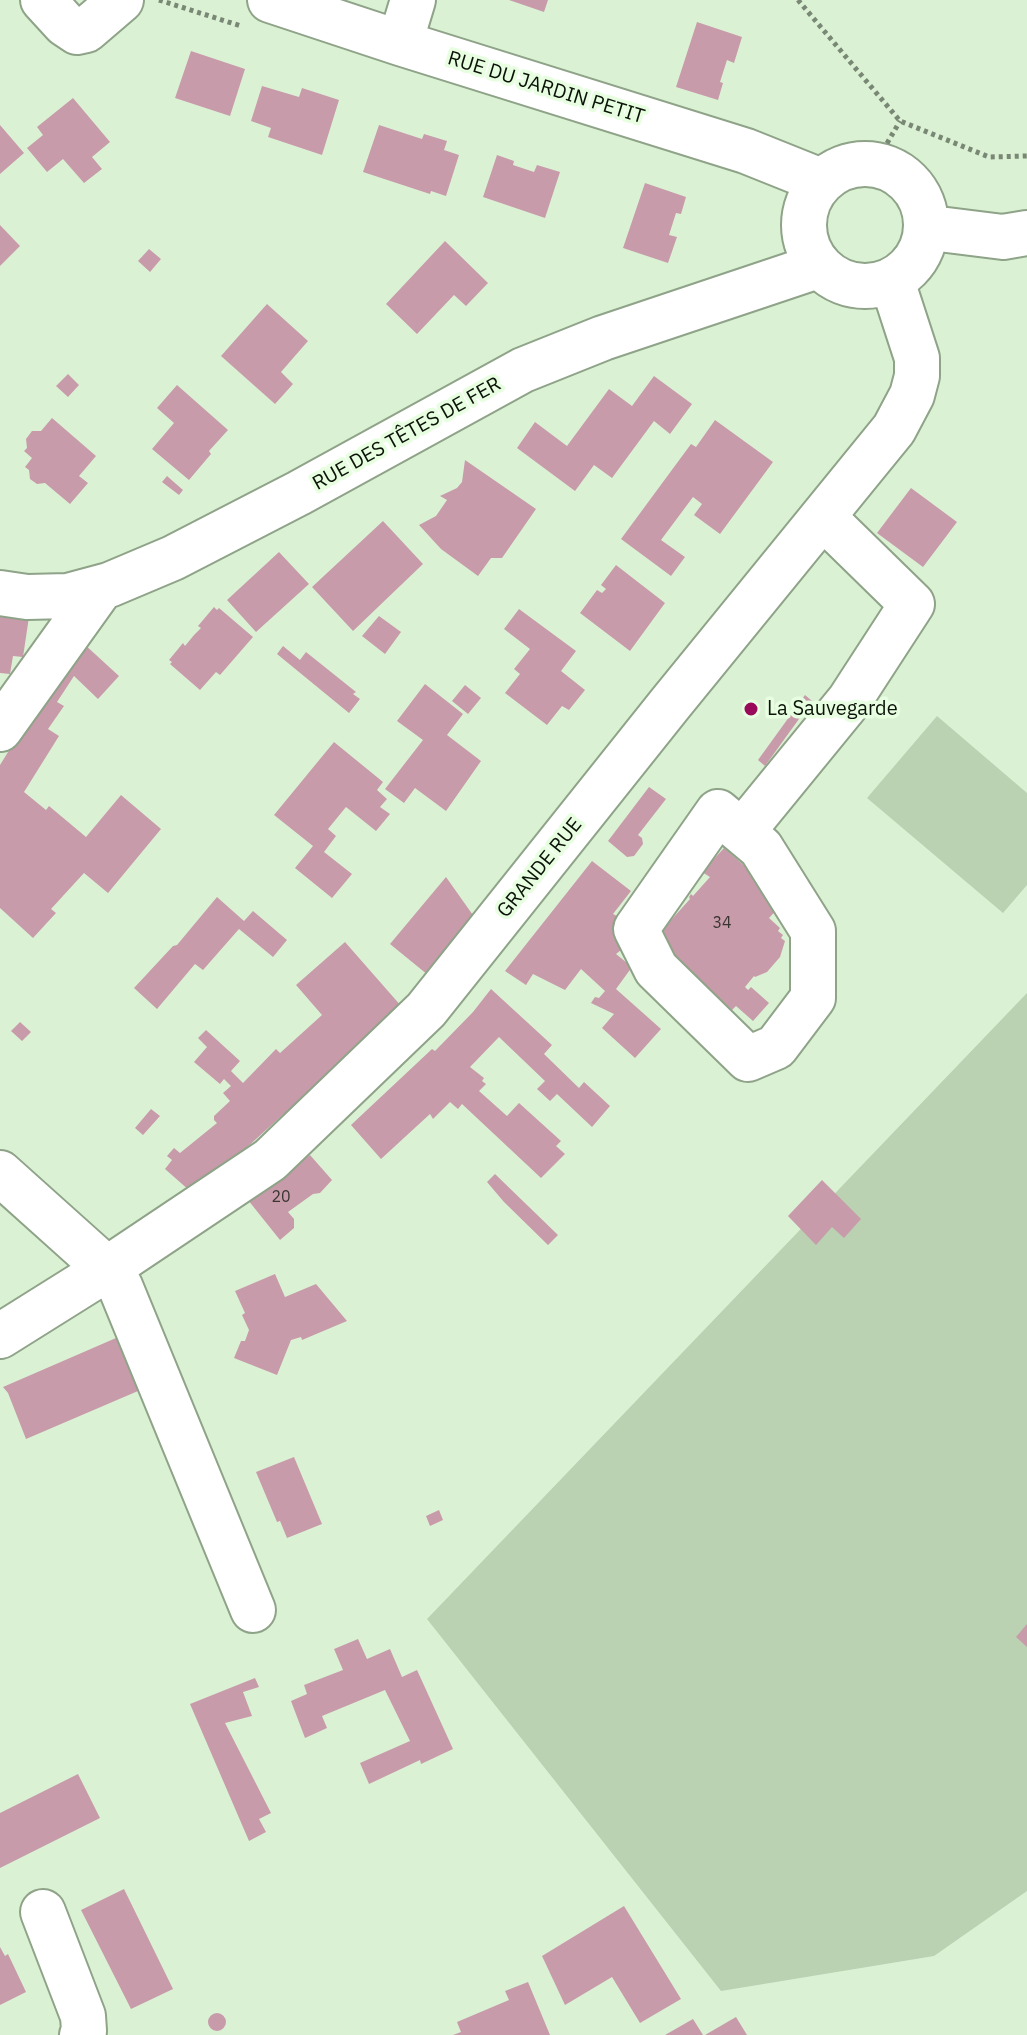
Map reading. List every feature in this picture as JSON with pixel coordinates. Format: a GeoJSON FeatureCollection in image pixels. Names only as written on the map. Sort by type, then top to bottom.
{"type":"FeatureCollection","features":[{"type":"Feature","properties":{"kind":"street"},"geometry":{"type":"LineString","coordinates":[[43,0],[77,32],[86,30],[121,0]]}},
{"type":"Feature","properties":{"kind":"street","name":"RUE DU JARDIN PETIT"},"geometry":{"type":"LineString","coordinates":[[270,0],[746,151],[821,181]]}},
{"type":"Feature","properties":{"kind":"street"},"geometry":{"type":"LineString","coordinates":[[400,43],[413,0]]}},
{"type":"Feature","properties":{"kind":"street"},"geometry":{"type":"LineString","coordinates":[[875,164],[902,175],[920,197],[927,225],[923,248],[910,267],[892,281],[852,286],[818,266],[804,238],[805,207],[821,181],[846,165],[875,164]]}},
{"type":"Feature","properties":{"kind":"street"},"geometry":{"type":"LineString","coordinates":[[927,225],[1003,237],[1027,233]]}},
{"type":"Feature","properties":{"kind":"street","name":"RUE DES TÊTES DE FER"},"geometry":{"type":"LineString","coordinates":[[0,593],[27,597],[68,596],[101,588],[215,537],[523,370],[603,338],[818,266]]}},
{"type":"Feature","properties":{"kind":"street","name":"GRANDE RUE"},"geometry":{"type":"LineString","coordinates":[[0,1336],[270,1160],[426,1010],[894,429],[912,395],[917,376],[917,358],[892,281]]}},
{"type":"Feature","properties":{"kind":"street"},"geometry":{"type":"LineString","coordinates":[[742,832],[849,701],[912,604],[823,517]]}},
{"type":"Feature","properties":{"kind":"street"},"geometry":{"type":"LineString","coordinates":[[0,729],[101,588]]}},
{"type":"Feature","properties":{"kind":"street"},"geometry":{"type":"LineString","coordinates":[[718,812],[742,832],[761,848],[813,931],[813,998],[776,1047],[748,1059],[656,969],[636,929],[718,812]]}},
{"type":"Feature","properties":{"kind":"street"},"geometry":{"type":"LineString","coordinates":[[0,1173],[107,1269],[120,1286],[253,1610]]}},
{"type":"Feature","properties":{"kind":"street"},"geometry":{"type":"LineString","coordinates":[[43,1912],[83,2016],[82,2035]]}},
{"type":"Feature","properties":{"kind":"path"},"geometry":{"type":"LineString","coordinates":[[798,0],[900,121],[989,157],[1027,156]]}},
{"type":"Feature","properties":{"kind":"path"},"geometry":{"type":"LineString","coordinates":[[875,164],[900,121]]}},
{"type":"Feature","properties":{"kind":"green space"},"geometry":{"type":"Polygon","coordinates":[[[937,716],[1027,793],[1027,885],[1003,913],[867,798],[937,716]]]}},
{"type":"Feature","properties":{"kind":"green space"},"geometry":{"type":"Polygon","coordinates":[[[1027,993],[1027,1891],[934,1956],[721,1991],[427,1619],[1027,993]]]}},
{"type":"Feature","properties":{"kind":"building"},"geometry":{"type":"Polygon","coordinates":[[[509,0],[548,0],[544,12],[509,0]]]}},
{"type":"Feature","properties":{"kind":"building"},"geometry":{"type":"Polygon","coordinates":[[[697,22],[742,37],[734,63],[727,60],[718,100],[676,87],[697,22]]]}},
{"type":"Feature","properties":{"kind":"building"},"geometry":{"type":"Polygon","coordinates":[[[191,51],[245,69],[230,116],[175,98],[191,51]]]}},
{"type":"Feature","properties":{"kind":"building"},"geometry":{"type":"Polygon","coordinates":[[[262,86],[299,97],[302,88],[339,100],[322,155],[268,137],[271,128],[251,121],[262,86]]]}},
{"type":"Feature","properties":{"kind":"building"},"geometry":{"type":"Polygon","coordinates":[[[73,98],[110,142],[92,157],[102,169],[84,183],[63,159],[47,172],[27,148],[43,135],[37,127],[73,98]]]}},
{"type":"Feature","properties":{"kind":"building"},"geometry":{"type":"Polygon","coordinates":[[[0,125],[24,153],[0,174],[0,125]]]}},
{"type":"Feature","properties":{"kind":"building"},"geometry":{"type":"Polygon","coordinates":[[[379,125],[422,139],[424,134],[447,141],[444,150],[459,155],[446,196],[431,191],[430,194],[363,172],[379,125]]]}},
{"type":"Feature","properties":{"kind":"building"},"geometry":{"type":"Polygon","coordinates":[[[497,155],[514,161],[513,165],[534,172],[537,165],[560,172],[545,218],[483,197],[497,155]]]}},
{"type":"Feature","properties":{"kind":"building"},"geometry":{"type":"Polygon","coordinates":[[[645,183],[686,197],[681,214],[676,213],[669,235],[677,237],[668,263],[623,248],[645,183]]]}},
{"type":"Feature","properties":{"kind":"building"},"geometry":{"type":"Polygon","coordinates":[[[0,225],[20,246],[0,266],[0,225]]]}},
{"type":"Feature","properties":{"kind":"building"},"geometry":{"type":"Polygon","coordinates":[[[445,241],[488,283],[466,306],[454,295],[417,334],[386,304],[445,241]]]}},
{"type":"Feature","properties":{"kind":"building"},"geometry":{"type":"Polygon","coordinates":[[[149,249],[161,259],[150,272],[138,261],[149,249]]]}},
{"type":"Feature","properties":{"kind":"building"},"geometry":{"type":"Polygon","coordinates":[[[267,304],[308,341],[281,372],[293,384],[275,404],[221,356],[267,304]]]}},
{"type":"Feature","properties":{"kind":"building"},"geometry":{"type":"Polygon","coordinates":[[[68,374],[79,385],[68,397],[56,386],[68,374]]]}},
{"type":"Feature","properties":{"kind":"building"},"geometry":{"type":"Polygon","coordinates":[[[654,376],[692,404],[670,434],[654,421],[612,478],[594,465],[575,491],[517,448],[535,422],[567,446],[609,389],[632,406],[654,376]]]}},
{"type":"Feature","properties":{"kind":"building"},"geometry":{"type":"Polygon","coordinates":[[[177,385],[228,430],[189,480],[152,449],[174,423],[157,408],[177,385]]]}},
{"type":"Feature","properties":{"kind":"building"},"geometry":{"type":"Polygon","coordinates":[[[52,418],[96,456],[79,476],[88,483],[70,504],[45,483],[37,484],[30,479],[29,470],[25,467],[32,458],[24,451],[27,448],[26,439],[32,431],[41,431],[52,418]]]}},
{"type":"Feature","properties":{"kind":"building"},"geometry":{"type":"Polygon","coordinates":[[[715,420],[773,462],[720,534],[694,515],[702,504],[693,497],[661,540],[685,557],[671,576],[621,539],[691,444],[696,447],[715,420]]]}},
{"type":"Feature","properties":{"kind":"building"},"geometry":{"type":"Polygon","coordinates":[[[465,460],[536,509],[502,558],[491,558],[478,576],[441,549],[419,525],[436,516],[447,500],[440,496],[462,482],[465,460]]]}},
{"type":"Feature","properties":{"kind":"building"},"geometry":{"type":"Polygon","coordinates":[[[167,476],[183,490],[179,495],[162,482],[167,476]]]}},
{"type":"Feature","properties":{"kind":"building"},"geometry":{"type":"Polygon","coordinates":[[[911,488],[957,522],[923,567],[877,533],[911,488]]]}},
{"type":"Feature","properties":{"kind":"building"},"geometry":{"type":"Polygon","coordinates":[[[383,521],[423,564],[353,631],[312,587],[383,521]]]}},
{"type":"Feature","properties":{"kind":"building"},"geometry":{"type":"Polygon","coordinates":[[[279,552],[309,584],[256,632],[227,600],[279,552]]]}},
{"type":"Feature","properties":{"kind":"building"},"geometry":{"type":"Polygon","coordinates":[[[616,565],[665,603],[630,651],[580,613],[597,590],[602,593],[606,589],[601,585],[616,565]]]}},
{"type":"Feature","properties":{"kind":"building"},"geometry":{"type":"Polygon","coordinates":[[[214,607],[253,637],[220,675],[216,672],[200,690],[169,660],[201,628],[198,626],[214,607]]]}},
{"type":"Feature","properties":{"kind":"building"},"geometry":{"type":"Polygon","coordinates":[[[519,609],[576,651],[561,671],[585,690],[569,710],[562,706],[547,725],[505,693],[520,674],[514,669],[530,649],[504,629],[519,609]]]}},
{"type":"Feature","properties":{"kind":"building"},"geometry":{"type":"Polygon","coordinates":[[[0,613],[29,617],[23,657],[13,656],[10,674],[0,673],[0,613]]]}},
{"type":"Feature","properties":{"kind":"building"},"geometry":{"type":"Polygon","coordinates":[[[379,616],[401,632],[385,654],[362,636],[379,616]]]}},
{"type":"Feature","properties":{"kind":"building"},"geometry":{"type":"Polygon","coordinates":[[[83,643],[119,676],[98,699],[74,676],[57,702],[64,706],[48,729],[59,736],[24,792],[46,810],[49,806],[86,837],[121,795],[161,829],[108,893],[84,873],[51,909],[56,913],[33,938],[0,908],[0,765],[44,694],[83,643]]]}},
{"type":"Feature","properties":{"kind":"building"},"geometry":{"type":"Polygon","coordinates":[[[283,646],[300,660],[306,652],[356,692],[353,694],[360,699],[349,713],[277,654],[283,646]]]}},
{"type":"Feature","properties":{"kind":"building"},"geometry":{"type":"Polygon","coordinates":[[[425,684],[463,714],[447,735],[481,761],[446,811],[415,788],[404,803],[385,789],[423,740],[397,721],[425,684]]]}},
{"type":"Feature","properties":{"kind":"building"},"geometry":{"type":"Polygon","coordinates":[[[465,685],[481,698],[468,714],[452,701],[465,685]]]}},
{"type":"Feature","properties":{"kind":"building"},"geometry":{"type":"Polygon","coordinates":[[[805,695],[812,701],[765,766],[758,760],[805,695]]]}},
{"type":"Feature","properties":{"kind":"building"},"geometry":{"type":"Polygon","coordinates":[[[334,742],[383,782],[377,790],[387,799],[380,807],[390,814],[376,831],[346,807],[328,829],[336,836],[324,852],[352,874],[332,898],[295,868],[313,846],[274,815],[334,742]]]}},
{"type":"Feature","properties":{"kind":"building"},"geometry":{"type":"Polygon","coordinates":[[[649,787],[666,799],[638,835],[643,844],[634,856],[627,857],[608,841],[649,787]]]}},
{"type":"Feature","properties":{"kind":"building"},"geometry":{"type":"Polygon","coordinates":[[[724,848],[785,901],[769,918],[780,928],[778,931],[785,941],[780,957],[767,972],[754,976],[745,987],[748,990],[751,987],[769,1003],[753,1021],[736,1006],[732,1010],[655,938],[691,894],[693,896],[710,877],[702,872],[724,848]]]}},
{"type":"Feature","properties":{"kind":"building"},"geometry":{"type":"Polygon","coordinates":[[[592,861],[631,891],[613,914],[617,916],[621,950],[616,954],[632,967],[616,989],[661,1029],[635,1058],[602,1028],[614,1014],[591,1003],[605,991],[581,969],[565,990],[533,974],[526,985],[505,971],[592,861]]]}},
{"type":"Feature","properties":{"kind":"building"},"geometry":{"type":"Polygon","coordinates":[[[446,877],[475,918],[428,975],[390,944],[446,877]]]}},
{"type":"Feature","properties":{"kind":"building"},"geometry":{"type":"Polygon","coordinates":[[[217,897],[244,921],[253,911],[287,940],[273,957],[239,929],[203,970],[195,964],[157,1009],[134,988],[177,945],[217,897]]]}},
{"type":"Feature","properties":{"kind":"building"},"geometry":{"type":"Polygon","coordinates":[[[345,942],[402,1007],[245,1149],[201,1186],[190,1191],[165,1169],[172,1160],[167,1156],[174,1148],[180,1153],[217,1123],[214,1116],[230,1101],[223,1093],[231,1086],[224,1079],[220,1084],[194,1062],[207,1047],[198,1038],[206,1030],[240,1061],[231,1071],[243,1083],[276,1049],[280,1053],[322,1015],[296,985],[345,942]]]}},
{"type":"Feature","properties":{"kind":"building"},"geometry":{"type":"Polygon","coordinates":[[[491,989],[552,1045],[544,1054],[579,1088],[584,1082],[610,1106],[592,1127],[557,1094],[550,1101],[537,1089],[545,1081],[499,1037],[470,1067],[484,1078],[482,1081],[486,1084],[479,1091],[507,1116],[519,1103],[561,1141],[556,1146],[565,1154],[541,1178],[462,1104],[458,1109],[450,1102],[433,1119],[430,1114],[381,1159],[351,1125],[432,1049],[435,1051],[491,989]]]}},
{"type":"Feature","properties":{"kind":"building"},"geometry":{"type":"Polygon","coordinates":[[[20,1022],[31,1032],[22,1041],[11,1031],[20,1022]]]}},
{"type":"Feature","properties":{"kind":"building"},"geometry":{"type":"Polygon","coordinates":[[[151,1109],[160,1116],[143,1135],[135,1128],[151,1109]]]}},
{"type":"Feature","properties":{"kind":"building"},"geometry":{"type":"Polygon","coordinates":[[[310,1155],[332,1180],[320,1193],[313,1194],[288,1212],[294,1219],[294,1228],[280,1240],[248,1200],[310,1155]]]}},
{"type":"Feature","properties":{"kind":"building"},"geometry":{"type":"Polygon","coordinates":[[[495,1174],[558,1235],[548,1245],[487,1182],[495,1174]]]}},
{"type":"Feature","properties":{"kind":"building"},"geometry":{"type":"Polygon","coordinates":[[[822,1180],[861,1219],[844,1238],[832,1227],[816,1245],[788,1216],[822,1180]]]}},
{"type":"Feature","properties":{"kind":"building"},"geometry":{"type":"Polygon","coordinates":[[[275,1274],[285,1297],[316,1284],[347,1321],[302,1340],[301,1337],[291,1340],[277,1375],[234,1358],[249,1330],[235,1291],[275,1274]]]}},
{"type":"Feature","properties":{"kind":"building"},"geometry":{"type":"Polygon","coordinates":[[[116,1338],[138,1391],[26,1439],[3,1387],[116,1338]]]}},
{"type":"Feature","properties":{"kind":"building"},"geometry":{"type":"Polygon","coordinates":[[[294,1457],[322,1524],[287,1538],[256,1472],[294,1457]]]}},
{"type":"Feature","properties":{"kind":"building"},"geometry":{"type":"Polygon","coordinates":[[[439,1510],[443,1520],[430,1526],[426,1516],[439,1510]]]}},
{"type":"Feature","properties":{"kind":"building"},"geometry":{"type":"Polygon","coordinates":[[[1027,1624],[1027,1647],[1016,1637],[1027,1624]]]}},
{"type":"Feature","properties":{"kind":"building"},"geometry":{"type":"Polygon","coordinates":[[[358,1639],[367,1659],[390,1649],[402,1677],[417,1670],[453,1749],[421,1764],[420,1760],[369,1784],[360,1763],[410,1741],[385,1690],[322,1716],[327,1728],[305,1738],[291,1701],[307,1694],[304,1685],[343,1670],[334,1649],[358,1639]]]}},
{"type":"Feature","properties":{"kind":"building"},"geometry":{"type":"Polygon","coordinates":[[[255,1678],[259,1687],[243,1692],[252,1716],[225,1723],[271,1813],[259,1819],[266,1832],[249,1841],[190,1704],[255,1678]]]}},
{"type":"Feature","properties":{"kind":"building"},"geometry":{"type":"Polygon","coordinates":[[[78,1774],[100,1818],[0,1868],[0,1813],[78,1774]]]}},
{"type":"Feature","properties":{"kind":"building"},"geometry":{"type":"Polygon","coordinates":[[[124,1889],[173,1989],[131,2009],[81,1910],[124,1889]]]}},
{"type":"Feature","properties":{"kind":"building"},"geometry":{"type":"Polygon","coordinates":[[[624,1906],[681,1999],[640,2023],[612,1977],[565,2005],[542,1956],[624,1906]]]}},
{"type":"Feature","properties":{"kind":"building"},"geometry":{"type":"Polygon","coordinates":[[[0,1947],[5,1956],[8,1954],[26,1992],[0,2005],[0,1947]]]}},
{"type":"Feature","properties":{"kind":"building"},"geometry":{"type":"Polygon","coordinates":[[[528,1982],[550,2035],[453,2035],[461,2032],[457,2022],[509,2000],[505,1991],[528,1982]]]}},
{"type":"Feature","properties":{"kind":"building"},"geometry":{"type":"Polygon","coordinates":[[[213,2013],[221,2013],[226,2022],[224,2029],[213,2031],[208,2026],[208,2018],[213,2013]]]}},
{"type":"Feature","properties":{"kind":"building"},"geometry":{"type":"Polygon","coordinates":[[[736,2017],[747,2035],[705,2035],[736,2017]]]}},
{"type":"Feature","properties":{"kind":"building"},"geometry":{"type":"Polygon","coordinates":[[[693,2019],[703,2035],[665,2035],[693,2019]]]}},
{"type":"Feature","properties":{"kind":"place","name":"La Sauvegarde"},"geometry":{"type":"Point","coordinates":[751,709]}}]}
